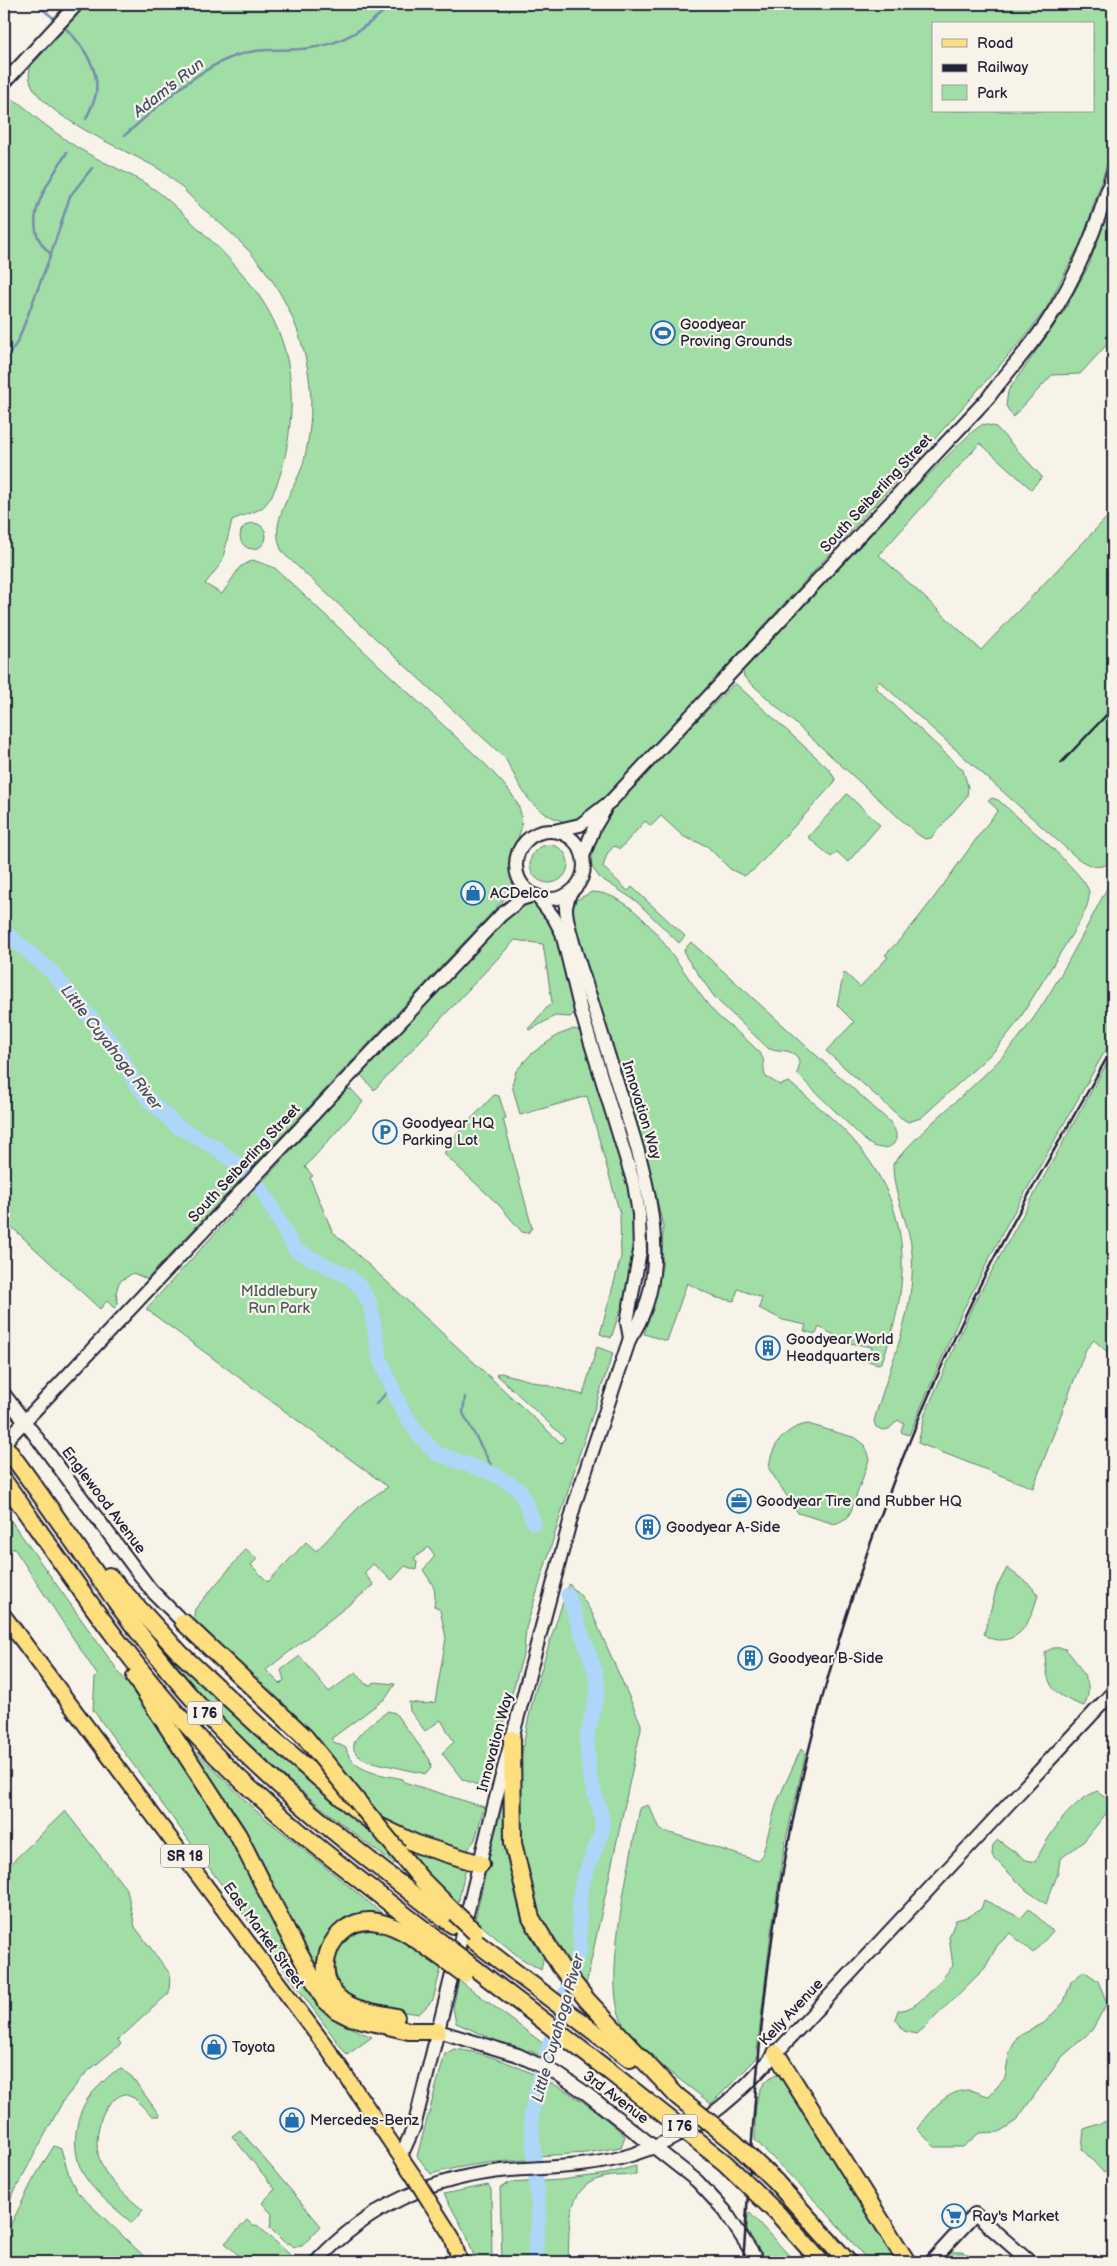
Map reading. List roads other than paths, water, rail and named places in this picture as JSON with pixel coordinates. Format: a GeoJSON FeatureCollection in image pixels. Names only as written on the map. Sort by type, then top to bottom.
{"type":"FeatureCollection","features":[{"type":"Feature","properties":{"kind":"highway","name":"I 76"},"geometry":{"type":"LineString","coordinates":[[5,1446],[148,1644],[189,1694],[241,1751],[311,1814],[455,1920],[532,1985],[734,2142],[775,2181],[848,2262]]}},
{"type":"Feature","properties":{"kind":"highway","name":"I 76"},"geometry":{"type":"LineString","coordinates":[[4,1481],[162,1697],[227,1767],[305,1837],[466,1969],[609,2070],[696,2138],[748,2184],[775,2216]]}},
{"type":"Feature","properties":{"kind":"highway"},"geometry":{"type":"LineString","coordinates":[[60,1523],[180,1653],[262,1729],[356,1810],[375,1824],[419,1845],[481,1864]]}},
{"type":"Feature","properties":{"kind":"highway"},"geometry":{"type":"LineString","coordinates":[[75,1580],[107,1635],[238,1835],[324,1999],[336,2010],[350,2017],[409,2031],[438,2031]]}},
{"type":"Feature","properties":{"kind":"highway"},"geometry":{"type":"LineString","coordinates":[[183,1622],[305,1738],[333,1769],[455,1920]]}},
{"type":"Feature","properties":{"kind":"highway"},"geometry":{"type":"LineString","coordinates":[[512,1739],[513,1843],[531,1918],[560,1966],[587,2000],[677,2096]]}},
{"type":"Feature","properties":{"kind":"highway"},"geometry":{"type":"LineString","coordinates":[[438,2031],[414,2021],[358,2008],[342,2002],[333,1992],[327,1979],[327,1956],[333,1940],[346,1928],[354,1923],[371,1921],[389,1925],[446,1953]]}},
{"type":"Feature","properties":{"kind":"highway"},"geometry":{"type":"LineString","coordinates":[[776,2053],[907,2262]]}},
{"type":"Feature","properties":{"kind":"highway"},"geometry":{"type":"LineString","coordinates":[[775,2216],[809,2262]]}},
{"type":"Feature","properties":{"kind":"highway"},"geometry":{"type":"LineString","coordinates":[[775,2216],[821,2262]]}},
{"type":"Feature","properties":{"kind":"main road"},"geometry":{"type":"LineString","coordinates":[[4,83],[73,8]]}},
{"type":"Feature","properties":{"kind":"main road","name":"South Seiberling Street"},"geometry":{"type":"LineString","coordinates":[[554,831],[580,825],[611,801],[988,398],[1052,314],[1076,272],[1095,230],[1113,172]]}},
{"type":"Feature","properties":{"kind":"main road","name":"South Seiberling Street"},"geometry":{"type":"LineString","coordinates":[[583,856],[594,828],[611,801]]}},
{"type":"Feature","properties":{"kind":"main road"},"geometry":{"type":"LineString","coordinates":[[554,831],[572,839],[583,856],[584,873],[579,884],[570,893],[554,899],[536,896],[522,883],[516,866],[521,848],[535,835],[554,831]]}},
{"type":"Feature","properties":{"kind":"main road","name":"South Seiberling Street"},"geometry":{"type":"LineString","coordinates":[[5,1446],[24,1421],[510,907],[522,883]]}},
{"type":"Feature","properties":{"kind":"main road","name":"Innovation Way"},"geometry":{"type":"LineString","coordinates":[[401,2156],[414,2127],[512,1739],[575,1504],[630,1338],[638,1326],[651,1283],[654,1248],[653,1215],[633,1136],[570,929],[566,908],[570,893]]}},
{"type":"Feature","properties":{"kind":"main road","name":"South Seiberling Street"},"geometry":{"type":"LineString","coordinates":[[510,907],[536,896]]}},
{"type":"Feature","properties":{"kind":"main road","name":"Innovation Way"},"geometry":{"type":"LineString","coordinates":[[536,896],[554,918],[562,933],[581,1011],[634,1184],[639,1214],[640,1243],[639,1265],[627,1322],[630,1338]]}},
{"type":"Feature","properties":{"kind":"main road","name":"Englewood Avenue"},"geometry":{"type":"LineString","coordinates":[[4,1394],[151,1590],[183,1622]]}},
{"type":"Feature","properties":{"kind":"main road","name":"East Market Street"},"geometry":{"type":"LineString","coordinates":[[4,1616],[327,2048],[401,2156],[452,2237],[460,2262]]}},
{"type":"Feature","properties":{"kind":"main road","name":"Kelly Avenue"},"geometry":{"type":"LineString","coordinates":[[316,2262],[356,2226],[403,2198],[445,2180],[516,2170],[613,2160],[655,2147],[684,2133],[709,2117],[735,2096],[776,2053],[1113,1692]]}},
{"type":"Feature","properties":{"kind":"main road","name":"3rd Avenue"},"geometry":{"type":"LineString","coordinates":[[438,2031],[490,2046],[538,2064],[558,2074],[698,2180],[736,2225],[758,2262]]}},
{"type":"Feature","properties":{"kind":"main road"},"geometry":{"type":"LineString","coordinates":[[930,2262],[975,2214],[1030,2262]]}},
{"type":"Feature","properties":{"kind":"waterway"},"geometry":{"type":"LineString","coordinates":[[36,4],[56,20]]}},
{"type":"Feature","properties":{"kind":"waterway","name":"Adam's Run"},"geometry":{"type":"LineString","coordinates":[[125,135],[190,80],[219,63],[235,56],[255,51],[300,49],[333,43],[364,27],[391,4]]}},
{"type":"Feature","properties":{"kind":"waterway"},"geometry":{"type":"LineString","coordinates":[[62,25],[82,47],[95,74],[95,96],[86,119]]}},
{"type":"Feature","properties":{"kind":"waterway"},"geometry":{"type":"LineString","coordinates":[[51,254],[41,242],[36,230],[35,217],[45,190],[67,152]]}},
{"type":"Feature","properties":{"kind":"waterway","name":"Adam's Run"},"geometry":{"type":"LineString","coordinates":[[4,357],[9,354],[18,341],[51,254],[70,196],[92,168]]}},
{"type":"Feature","properties":{"kind":"waterway","name":"Little Cuyahoga River"},"geometry":{"type":"LineString","coordinates":[[4,931],[51,971],[109,1039],[123,1058],[133,1080],[151,1102],[177,1126],[218,1149],[239,1166],[262,1190],[295,1250],[350,1277],[362,1289],[370,1304],[380,1359],[401,1408],[417,1433],[436,1453],[496,1475],[520,1490],[534,1523]]}},
{"type":"Feature","properties":{"kind":"waterway"},"geometry":{"type":"LineString","coordinates":[[376,1404],[392,1387]]}},
{"type":"Feature","properties":{"kind":"waterway"},"geometry":{"type":"LineString","coordinates":[[465,1397],[463,1413],[497,1476]]}},
{"type":"Feature","properties":{"kind":"waterway","name":"Little Cuyahoga River"},"geometry":{"type":"LineString","coordinates":[[534,2262],[539,2217],[531,2117],[539,2077],[580,1949],[579,1907],[582,1883],[602,1831],[602,1817],[589,1775],[587,1736],[598,1689],[595,1671],[568,1595]]}},
{"type":"Feature","properties":{"kind":"railway"},"geometry":{"type":"LineString","coordinates":[[1061,763],[1113,708]]}},
{"type":"Feature","properties":{"kind":"railway"},"geometry":{"type":"LineString","coordinates":[[743,2262],[762,2020],[774,1924],[797,1802],[814,1728],[834,1655],[882,1511],[940,1370],[972,1301],[1006,1236],[1113,1047]]}},
{"type":"Feature","properties":{"kind":"place","name":"Goodyear Proving Grounds"},"geometry":{"type":"Point","coordinates":[663,333]}},
{"type":"Feature","properties":{"kind":"place","name":"ACDelco"},"geometry":{"type":"Point","coordinates":[473,893]}},
{"type":"Feature","properties":{"kind":"place","name":"Goodyear HQ Parking Lot"},"geometry":{"type":"Point","coordinates":[385,1132]}},
{"type":"Feature","properties":{"kind":"place","name":"Goodyear World Headquarters"},"geometry":{"type":"Point","coordinates":[768,1348]}},
{"type":"Feature","properties":{"kind":"place","name":"Goodyear Tire and Rubber HQ"},"geometry":{"type":"Point","coordinates":[739,1501]}},
{"type":"Feature","properties":{"kind":"place","name":"Goodyear A-Side"},"geometry":{"type":"Point","coordinates":[648,1527]}},
{"type":"Feature","properties":{"kind":"place","name":"Goodyear B-Side"},"geometry":{"type":"Point","coordinates":[750,1658]}},
{"type":"Feature","properties":{"kind":"place","name":"Toyota"},"geometry":{"type":"Point","coordinates":[214,2047]}},
{"type":"Feature","properties":{"kind":"place","name":"Mercedes-Benz"},"geometry":{"type":"Point","coordinates":[292,2120]}},
{"type":"Feature","properties":{"kind":"place","name":"Ray's Market"},"geometry":{"type":"Point","coordinates":[954,2216]}},
{"type":"Feature","properties":{"kind":"park label","name":"MIddlebury Run Park"},"geometry":{"type":"Point","coordinates":[279,1300]}}]}
